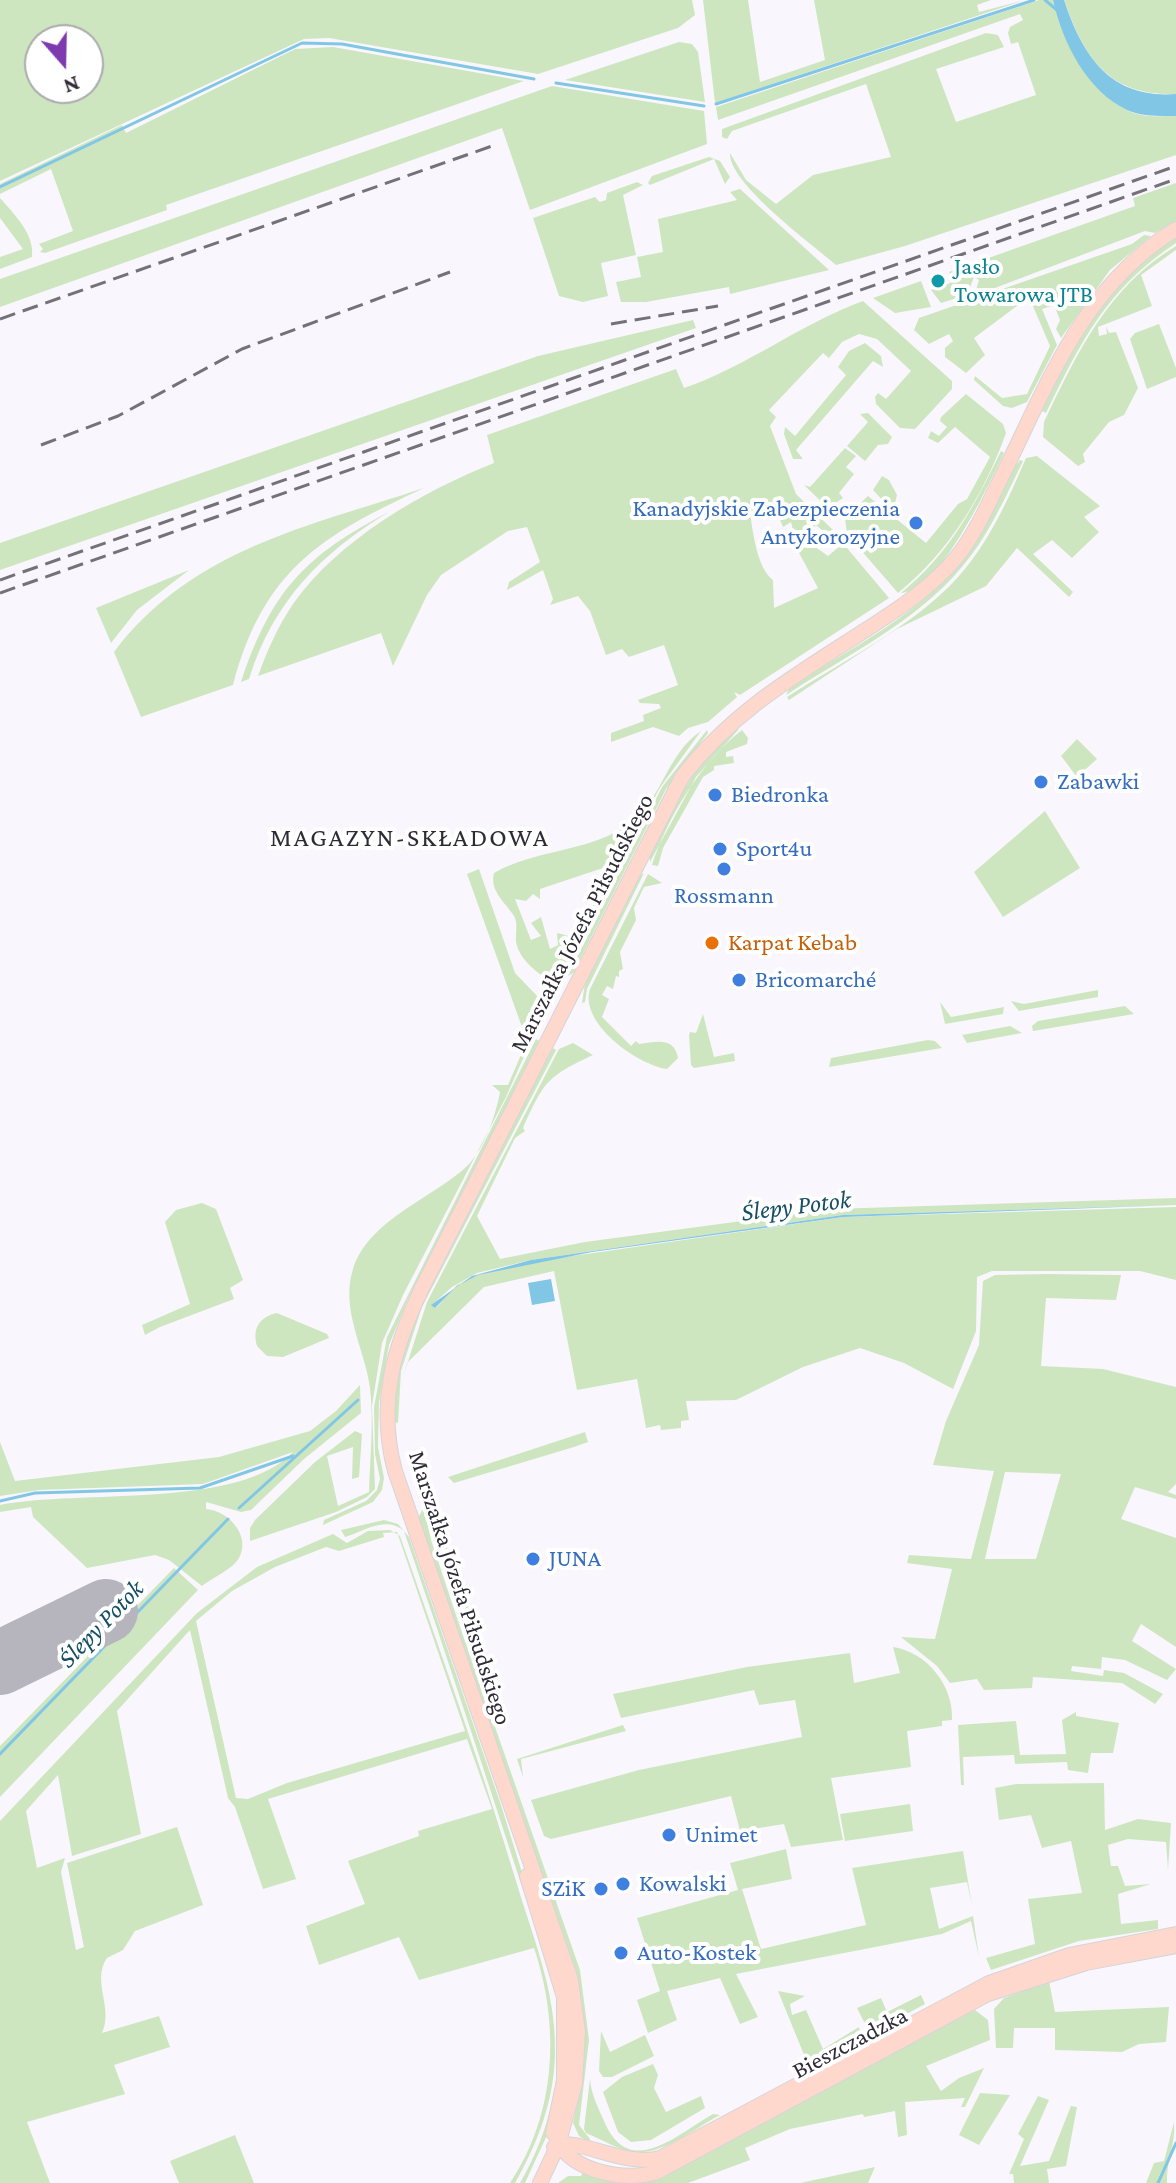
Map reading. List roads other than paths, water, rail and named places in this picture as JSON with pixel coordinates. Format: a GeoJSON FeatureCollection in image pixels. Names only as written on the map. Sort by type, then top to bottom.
{"type":"FeatureCollection","features":[{"type":"Feature","properties":{"kind":"main road","name":"Marszałka Józefa Piłsudskiego"},"geometry":{"type":"LineString","coordinates":[[553,2143],[568,2114],[575,2084],[578,2032],[571,1980],[392,1460],[387,1392],[401,1333],[682,777],[736,716],[909,600],[948,567],[980,520],[1054,364],[1077,326],[1119,273],[1176,229]]}},
{"type":"Feature","properties":{"kind":"main road","name":"Marszałka Józefa Piłsudskiego"},"geometry":{"type":"LineString","coordinates":[[505,1795],[564,1997],[564,2081],[553,2143]]}},
{"type":"Feature","properties":{"kind":"main road","name":"Bieszczadzka"},"geometry":{"type":"LineString","coordinates":[[553,2143],[628,2161],[660,2158],[989,1983],[1069,1955],[1176,1934]]}},
{"type":"Feature","properties":{"kind":"main road","name":"Bieszczadzka"},"geometry":{"type":"LineString","coordinates":[[553,2143],[583,2165],[621,2175],[657,2172],[988,1994],[1086,1963],[1176,1946]]}},
{"type":"Feature","properties":{"kind":"main road"},"geometry":{"type":"LineString","coordinates":[[568,2114],[575,2137],[588,2149]]}},
{"type":"Feature","properties":{"kind":"main road"},"geometry":{"type":"LineString","coordinates":[[529,2183],[553,2143]]}},
{"type":"Feature","properties":{"kind":"main road"},"geometry":{"type":"LineString","coordinates":[[541,2183],[553,2143]]}},
{"type":"Feature","properties":{"kind":"main road"},"geometry":{"type":"LineString","coordinates":[[541,2183],[563,2166],[583,2165]]}},
{"type":"Feature","properties":{"kind":"water"},"geometry":{"type":"Polygon","coordinates":[[[1053,0],[1064,0],[1080,39],[1103,70],[1134,89],[1153,94],[1176,94],[1176,116],[1133,112],[1100,91],[1078,64],[1053,0]]]}},
{"type":"Feature","properties":{"kind":"water"},"geometry":{"type":"Polygon","coordinates":[[[1176,1205],[843,1217],[592,1252],[478,1275],[460,1284],[472,1276],[531,1260],[843,1215],[1176,1205]]]}},
{"type":"Feature","properties":{"kind":"water"},"geometry":{"type":"Polygon","coordinates":[[[551,1279],[555,1301],[532,1305],[528,1283],[551,1279]]]}},
{"type":"Feature","properties":{"kind":"water"},"geometry":{"type":"Polygon","coordinates":[[[455,1288],[435,1308],[431,1305],[455,1288]]]}},
{"type":"Feature","properties":{"kind":"waterway"},"geometry":{"type":"LineString","coordinates":[[716,104],[1034,0]]}},
{"type":"Feature","properties":{"kind":"waterway"},"geometry":{"type":"LineString","coordinates":[[1045,0],[1057,10]]}},
{"type":"Feature","properties":{"kind":"waterway"},"geometry":{"type":"LineString","coordinates":[[0,187],[302,43],[342,44],[534,79]]}},
{"type":"Feature","properties":{"kind":"waterway"},"geometry":{"type":"LineString","coordinates":[[556,83],[704,106]]}},
{"type":"Feature","properties":{"kind":"waterway","name":"Ślepy Potok"},"geometry":{"type":"LineString","coordinates":[[239,1508],[358,1400]]}},
{"type":"Feature","properties":{"kind":"waterway"},"geometry":{"type":"LineString","coordinates":[[0,1501],[35,1493],[200,1488],[293,1456]]}},
{"type":"Feature","properties":{"kind":"waterway","name":"Ślepy Potok"},"geometry":{"type":"LineString","coordinates":[[0,1754],[228,1519]]}},
{"type":"Feature","properties":{"kind":"waterway"},"geometry":{"type":"LineString","coordinates":[[1158,2183],[1176,2143]]}},
{"type":"Feature","properties":{"kind":"railway"},"geometry":{"type":"LineString","coordinates":[[0,319],[492,146]]}},
{"type":"Feature","properties":{"kind":"railway"},"geometry":{"type":"LineString","coordinates":[[0,580],[1176,166]]}},
{"type":"Feature","properties":{"kind":"railway"},"geometry":{"type":"LineString","coordinates":[[0,593],[1176,179]]}},
{"type":"Feature","properties":{"kind":"railway"},"geometry":{"type":"LineString","coordinates":[[41,445],[118,416],[242,349],[450,272]]}},
{"type":"Feature","properties":{"kind":"railway"},"geometry":{"type":"LineString","coordinates":[[611,324],[718,306]]}},
{"type":"Feature","properties":{"kind":"place","name":"Jasło Towarowa JTB"},"geometry":{"type":"Point","coordinates":[938,281]}},
{"type":"Feature","properties":{"kind":"place","name":"Kanadyjskie Zabezpieczenia Antykorozyjne"},"geometry":{"type":"Point","coordinates":[916,523]}},
{"type":"Feature","properties":{"kind":"place","name":"Zabawki"},"geometry":{"type":"Point","coordinates":[1041,782]}},
{"type":"Feature","properties":{"kind":"place","name":"Biedronka"},"geometry":{"type":"Point","coordinates":[715,795]}},
{"type":"Feature","properties":{"kind":"place","name":"Sport4u"},"geometry":{"type":"Point","coordinates":[720,849]}},
{"type":"Feature","properties":{"kind":"place","name":"Rossmann"},"geometry":{"type":"Point","coordinates":[724,869]}},
{"type":"Feature","properties":{"kind":"place","name":"Karpat Kebab"},"geometry":{"type":"Point","coordinates":[712,943]}},
{"type":"Feature","properties":{"kind":"place","name":"Bricomarché"},"geometry":{"type":"Point","coordinates":[739,980]}},
{"type":"Feature","properties":{"kind":"place","name":"JUNA"},"geometry":{"type":"Point","coordinates":[533,1559]}},
{"type":"Feature","properties":{"kind":"place","name":"Unimet"},"geometry":{"type":"Point","coordinates":[669,1835]}},
{"type":"Feature","properties":{"kind":"place","name":"Kowalski"},"geometry":{"type":"Point","coordinates":[623,1884]}},
{"type":"Feature","properties":{"kind":"place","name":"SZiK"},"geometry":{"type":"Point","coordinates":[601,1889]}},
{"type":"Feature","properties":{"kind":"place","name":"Auto-Kostek"},"geometry":{"type":"Point","coordinates":[621,1953]}},
{"type":"Feature","properties":{"kind":"district","name":"MAGAZYN-SKŁADOWA"},"geometry":{"type":"Point","coordinates":[410,838]}}]}
